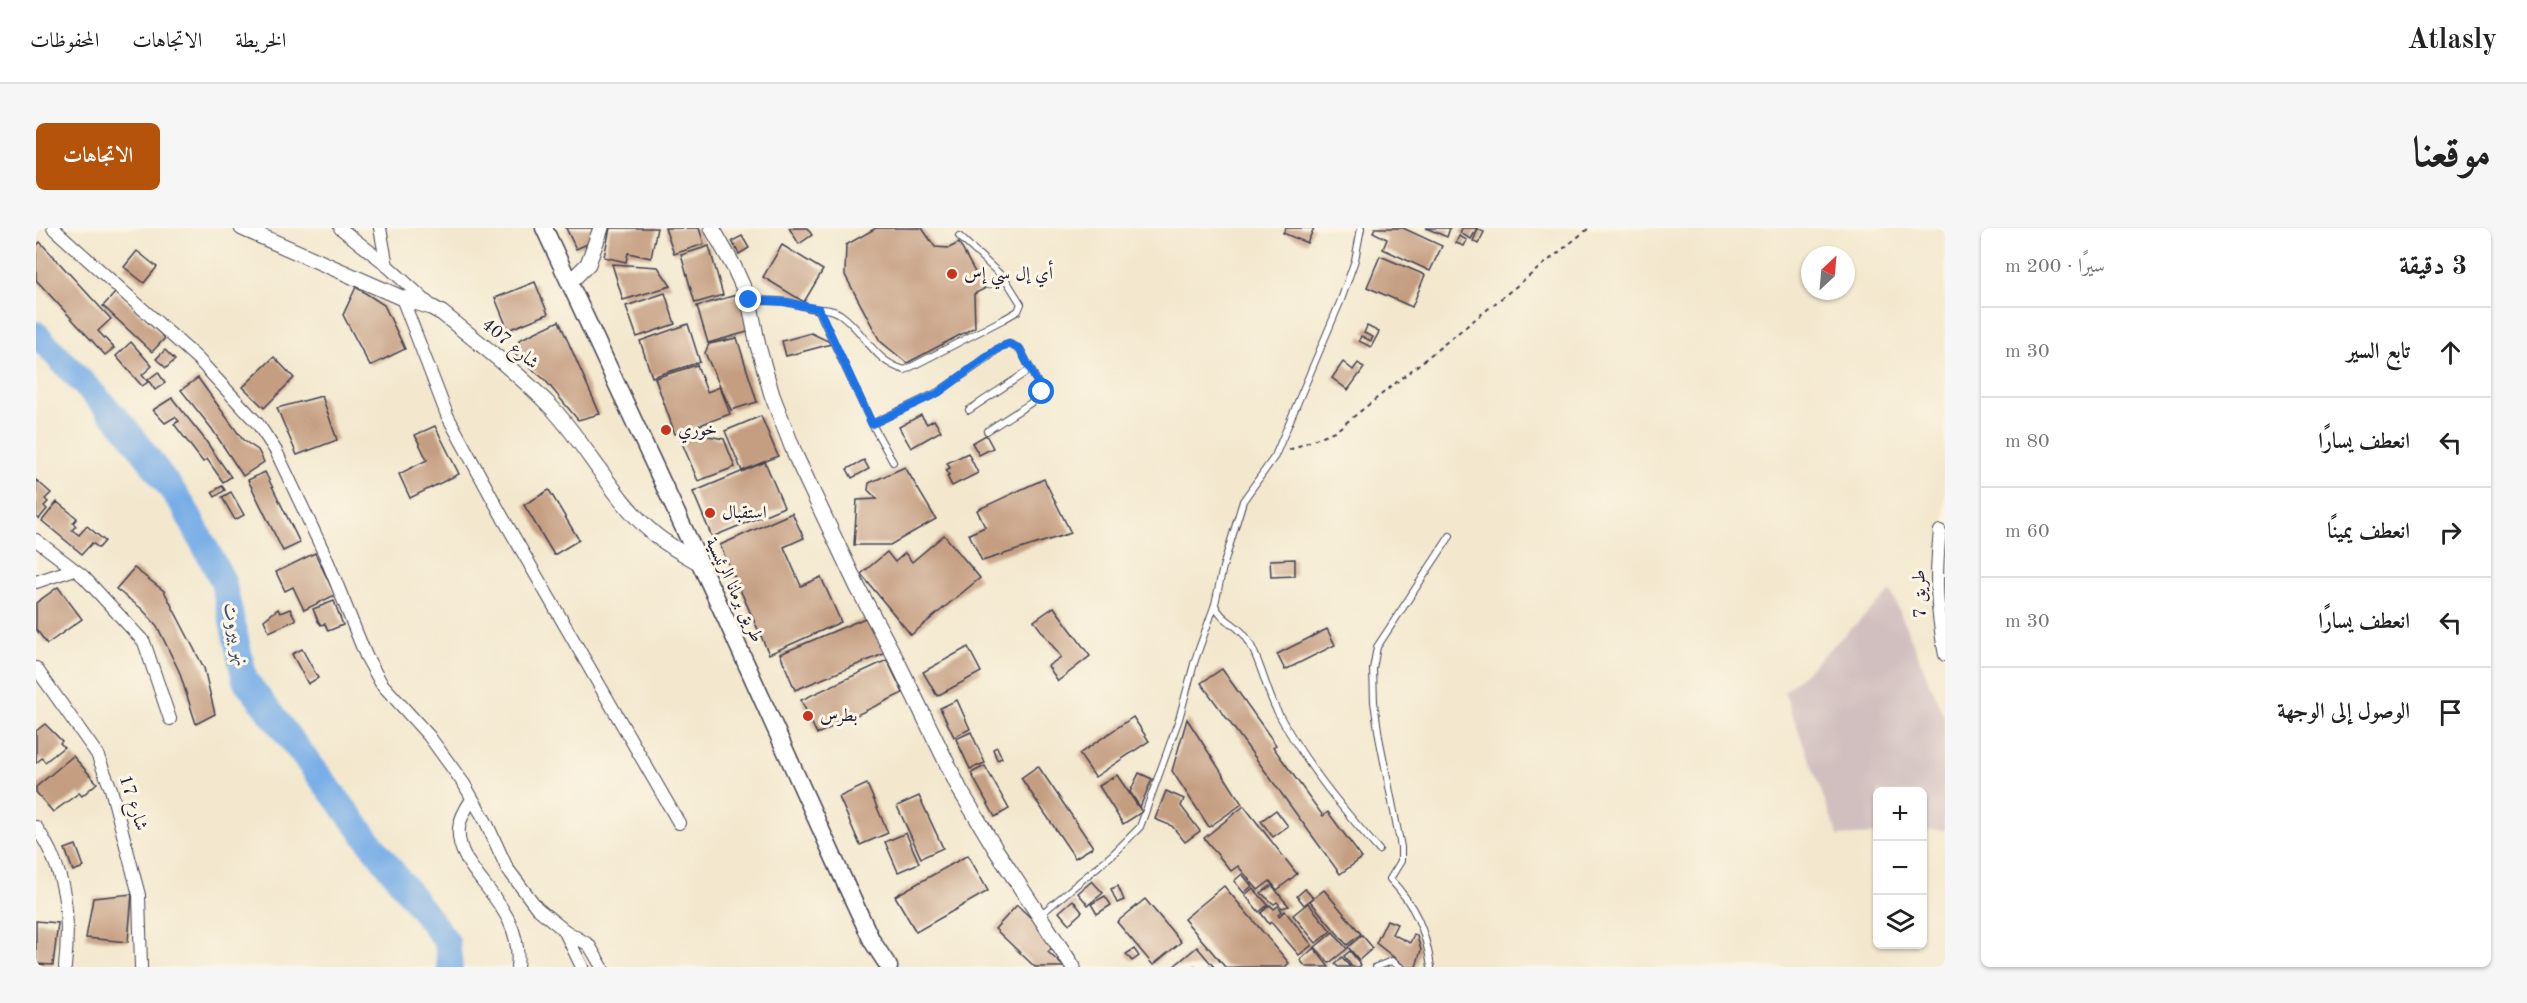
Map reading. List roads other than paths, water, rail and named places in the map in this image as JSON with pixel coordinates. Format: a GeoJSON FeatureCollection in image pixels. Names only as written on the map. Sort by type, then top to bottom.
{"type":"FeatureCollection","features":[{"type":"Feature","properties":{"kind":"main road","name":"طريق برمانا الرئيسية"},"geometry":{"type":"LineString","coordinates":[[544,228],[872,941],[889,967]]}},
{"type":"Feature","properties":{"kind":"street"},"geometry":{"type":"LineString","coordinates":[[53,228],[198,359],[258,424],[276,451],[381,683],[429,736],[486,822],[496,849],[507,868],[541,913],[589,945],[602,967]]}},
{"type":"Feature","properties":{"kind":"street","name":"شارع 407"},"geometry":{"type":"LineString","coordinates":[[242,228],[402,298],[431,307],[454,323],[544,400],[574,433],[630,509],[653,533],[700,563]]}},
{"type":"Feature","properties":{"kind":"street"},"geometry":{"type":"LineString","coordinates":[[340,228],[387,266],[431,307]]}},
{"type":"Feature","properties":{"kind":"street"},"geometry":{"type":"LineString","coordinates":[[380,228],[387,266]]}},
{"type":"Feature","properties":{"kind":"street"},"geometry":{"type":"LineString","coordinates":[[569,283],[588,264],[601,228]]}},
{"type":"Feature","properties":{"kind":"street"},"geometry":{"type":"LineString","coordinates":[[712,228],[749,300],[758,346],[772,395],[796,457],[858,588],[903,673],[960,790],[1072,967]]}},
{"type":"Feature","properties":{"kind":"street"},"geometry":{"type":"LineString","coordinates":[[402,298],[447,415],[502,518],[678,824]]}},
{"type":"Feature","properties":{"kind":"street","name":"طريق 7"},"geometry":{"type":"LineString","coordinates":[[1943,530],[1935,573],[1937,618],[1945,655]]}},
{"type":"Feature","properties":{"kind":"street"},"geometry":{"type":"LineString","coordinates":[[36,540],[72,570],[83,576],[144,642],[170,718]]}},
{"type":"Feature","properties":{"kind":"street"},"geometry":{"type":"LineString","coordinates":[[36,582],[72,570]]}},
{"type":"Feature","properties":{"kind":"street","name":"شارع 17"},"geometry":{"type":"LineString","coordinates":[[36,668],[97,754],[111,789],[139,895],[141,967]]}},
{"type":"Feature","properties":{"kind":"street"},"geometry":{"type":"LineString","coordinates":[[472,799],[459,825],[460,843],[469,863],[507,915],[516,940],[517,967]]}},
{"type":"Feature","properties":{"kind":"street"},"geometry":{"type":"LineString","coordinates":[[36,827],[55,858],[68,910],[65,967]]}},
{"type":"Feature","properties":{"kind":"street"},"geometry":{"type":"LineString","coordinates":[[564,930],[582,967]]}},
{"type":"Feature","properties":{"kind":"lane"},"geometry":{"type":"LineString","coordinates":[[1040,915],[1113,854],[1140,827],[1179,719],[1195,660],[1215,604],[1223,567],[1243,501],[1275,456],[1341,300],[1355,260],[1361,228]]}},
{"type":"Feature","properties":{"kind":"lane"},"geometry":{"type":"LineString","coordinates":[[749,300],[785,302],[824,308],[838,313],[851,323],[881,360],[893,367],[905,370],[1018,311],[1022,304],[1006,280],[959,236]]}},
{"type":"Feature","properties":{"kind":"lane"},"geometry":{"type":"LineString","coordinates":[[987,285],[1006,280]]}},
{"type":"Feature","properties":{"kind":"lane"},"geometry":{"type":"LineString","coordinates":[[819,309],[872,424],[893,462]]}},
{"type":"Feature","properties":{"kind":"lane"},"geometry":{"type":"LineString","coordinates":[[872,424],[938,393],[1000,347],[1009,344],[1020,349],[1042,392],[1040,397],[987,431]]}},
{"type":"Feature","properties":{"kind":"lane"},"geometry":{"type":"LineString","coordinates":[[969,410],[1031,369]]}},
{"type":"Feature","properties":{"kind":"lane"},"geometry":{"type":"LineString","coordinates":[[1431,967],[1420,921],[1408,898],[1390,879],[1401,861],[1401,847],[1379,737],[1374,702],[1373,669],[1377,647],[1450,536]]}},
{"type":"Feature","properties":{"kind":"lane"},"geometry":{"type":"LineString","coordinates":[[1215,604],[1219,614],[1234,624],[1246,638],[1275,707],[1298,749],[1338,805],[1379,850]]}},
{"type":"Feature","properties":{"kind":"lane"},"geometry":{"type":"LineString","coordinates":[[1376,967],[1392,961],[1400,967]]}},
{"type":"Feature","properties":{"kind":"waterway","name":"نهر بيروت"},"geometry":{"type":"LineString","coordinates":[[36,334],[125,427],[183,505],[223,581],[245,680],[447,942],[450,967]]}},
{"type":"Feature","properties":{"kind":"place","name":"أي إل سي إس"},"geometry":{"type":"Point","coordinates":[952,274]}},
{"type":"Feature","properties":{"kind":"place","name":"خوري"},"geometry":{"type":"Point","coordinates":[666,430]}},
{"type":"Feature","properties":{"kind":"place","name":"استقبال"},"geometry":{"type":"Point","coordinates":[710,513]}},
{"type":"Feature","properties":{"kind":"place","name":"بطرس"},"geometry":{"type":"Point","coordinates":[808,716]}}]}
